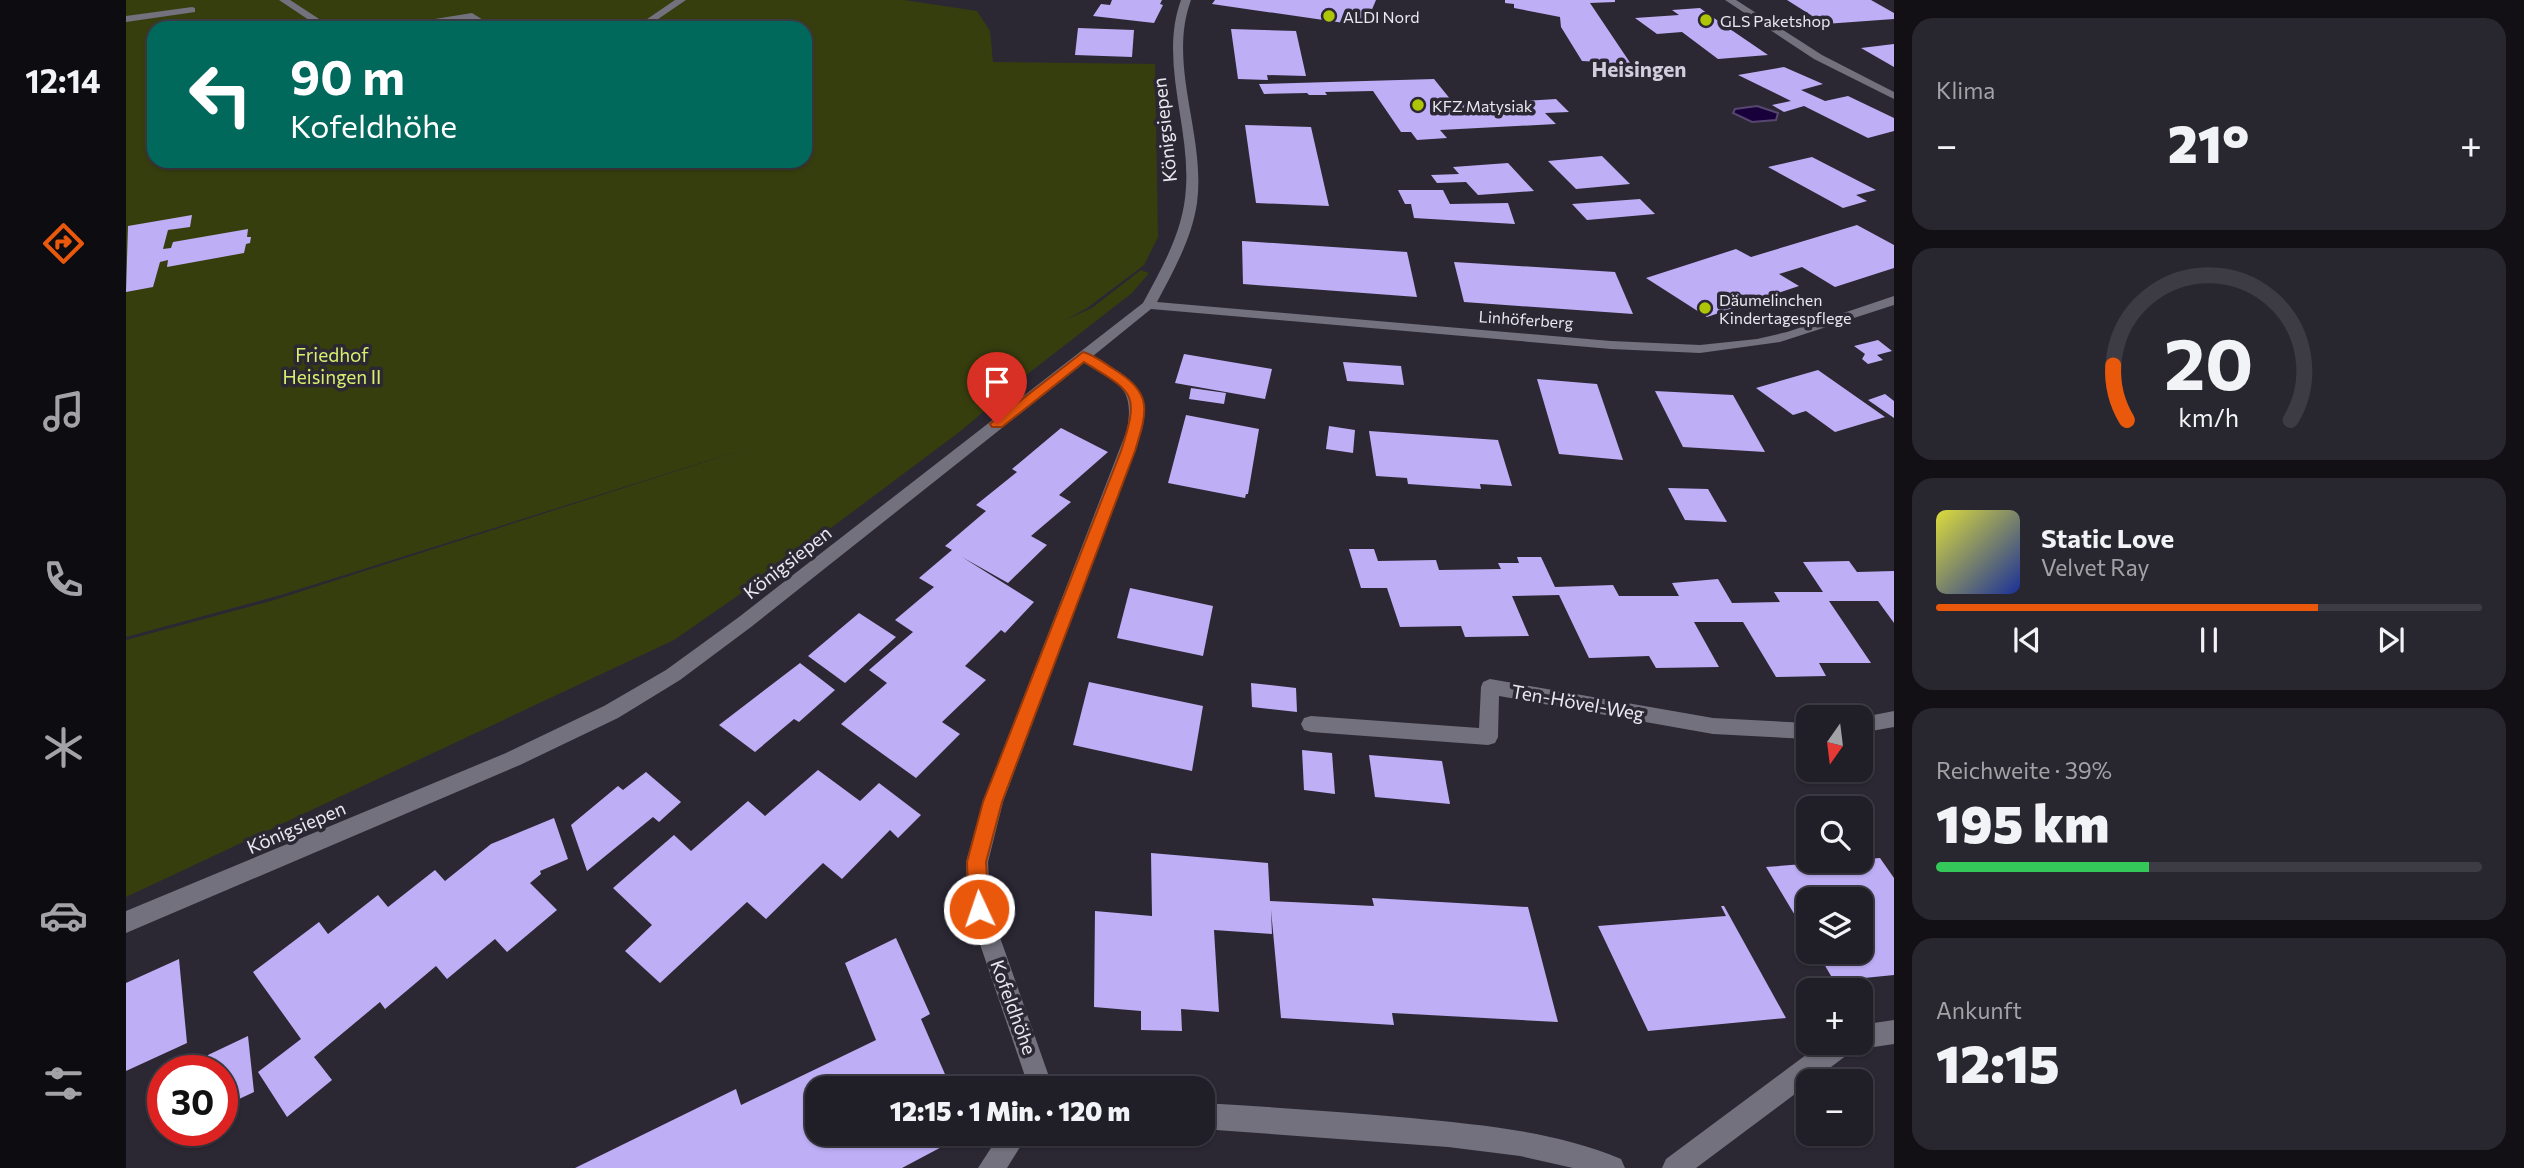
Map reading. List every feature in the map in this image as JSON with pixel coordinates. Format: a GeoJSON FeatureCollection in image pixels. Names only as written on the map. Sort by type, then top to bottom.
{"type":"FeatureCollection","features":[{"type":"Feature","properties":{"kind":"street"},"geometry":{"type":"LineString","coordinates":[[284,0],[317,21]]}},
{"type":"Feature","properties":{"kind":"street"},"geometry":{"type":"LineString","coordinates":[[650,21],[681,0]]}},
{"type":"Feature","properties":{"kind":"street","name":"Königsiepen"},"geometry":{"type":"LineString","coordinates":[[126,922],[513,759],[611,712],[673,675],[745,622],[1148,305],[1184,235],[1191,200],[1185,101],[1175,46],[1180,16],[1186,0]]}},
{"type":"Feature","properties":{"kind":"street"},"geometry":{"type":"LineString","coordinates":[[1730,0],[1818,57],[1894,96]]}},
{"type":"Feature","properties":{"kind":"street"},"geometry":{"type":"LineString","coordinates":[[126,19],[192,10]]}},
{"type":"Feature","properties":{"kind":"street"},"geometry":{"type":"LineString","coordinates":[[435,21],[472,16],[480,21]]}},
{"type":"Feature","properties":{"kind":"street","name":"Linhöferberg"},"geometry":{"type":"LineString","coordinates":[[1148,305],[1328,323],[1684,347],[1756,343],[1809,331],[1894,300]]}},
{"type":"Feature","properties":{"kind":"street","name":"Kofeldhöhe"},"geometry":{"type":"LineString","coordinates":[[1039,1076],[979,909],[976,862],[993,802],[1124,464],[1139,416],[1137,396],[1127,383],[1083,356]]}},
{"type":"Feature","properties":{"kind":"street","name":"Ten-Hövel-Weg"},"geometry":{"type":"LineString","coordinates":[[1311,724],[1488,737],[1490,687],[1713,726],[1796,730]]}},
{"type":"Feature","properties":{"kind":"street"},"geometry":{"type":"LineString","coordinates":[[1873,723],[1894,719]]}},
{"type":"Feature","properties":{"kind":"street"},"geometry":{"type":"LineString","coordinates":[[1873,1035],[1894,1032]]}},
{"type":"Feature","properties":{"kind":"street"},"geometry":{"type":"LineString","coordinates":[[1675,1168],[1826,1055]]}},
{"type":"Feature","properties":{"kind":"street"},"geometry":{"type":"LineString","coordinates":[[1215,1117],[1323,1123],[1475,1137],[1585,1157],[1612,1168]]}},
{"type":"Feature","properties":{"kind":"street"},"geometry":{"type":"LineString","coordinates":[[991,1168],[1007,1146]]}},
{"type":"Feature","properties":{"kind":"green space","name":"Friedhof Heisingen II"},"geometry":{"type":"Polygon","coordinates":[[[126,0],[904,0],[977,11],[990,31],[993,62],[1155,64],[1158,237],[1144,265],[1087,308],[1065,320],[1092,308],[1141,270],[1149,273],[1132,293],[1025,376],[962,430],[772,572],[674,640],[126,897],[126,640],[271,601],[767,442],[281,595],[126,637],[126,0]]]}},
{"type":"Feature","properties":{"kind":"shaded area"},"geometry":{"type":"Polygon","coordinates":[[[1757,106],[1778,113],[1776,120],[1752,122],[1733,113],[1735,109],[1757,106]]]}},
{"type":"Feature","properties":{"kind":"building"},"geometry":{"type":"Polygon","coordinates":[[[1112,0],[1162,0],[1160,4],[1163,5],[1154,23],[1093,16],[1101,4],[1110,5],[1112,0]]]}},
{"type":"Feature","properties":{"kind":"building","name":"ALDI Nord"},"geometry":{"type":"Polygon","coordinates":[[[1215,0],[1376,0],[1365,26],[1212,4],[1215,0]]]}},
{"type":"Feature","properties":{"kind":"building"},"geometry":{"type":"Polygon","coordinates":[[[1505,0],[1615,0],[1590,3],[1635,70],[1609,72],[1602,62],[1582,61],[1561,27],[1560,17],[1514,8],[1514,4],[1505,3],[1505,0]]]}},
{"type":"Feature","properties":{"kind":"building"},"geometry":{"type":"Polygon","coordinates":[[[1787,0],[1871,0],[1894,13],[1894,19],[1825,24],[1787,0]]]}},
{"type":"Feature","properties":{"kind":"building"},"geometry":{"type":"Polygon","coordinates":[[[1700,8],[1768,55],[1718,59],[1682,32],[1657,34],[1635,18],[1679,15],[1672,10],[1700,8]]]}},
{"type":"Feature","properties":{"kind":"building"},"geometry":{"type":"Polygon","coordinates":[[[1078,28],[1134,30],[1132,57],[1075,55],[1078,28]]]}},
{"type":"Feature","properties":{"kind":"building"},"geometry":{"type":"Polygon","coordinates":[[[1231,29],[1296,31],[1306,76],[1267,75],[1268,80],[1238,79],[1231,29]]]}},
{"type":"Feature","properties":{"kind":"building"},"geometry":{"type":"Polygon","coordinates":[[[1894,44],[1894,67],[1861,48],[1894,44]]]}},
{"type":"Feature","properties":{"kind":"building"},"geometry":{"type":"Polygon","coordinates":[[[1784,67],[1823,84],[1801,90],[1825,101],[1848,96],[1894,118],[1894,131],[1868,138],[1804,106],[1784,112],[1772,105],[1791,101],[1738,75],[1784,67]]]}},
{"type":"Feature","properties":{"kind":"building"},"geometry":{"type":"Polygon","coordinates":[[[1434,79],[1455,105],[1556,99],[1569,112],[1545,113],[1556,124],[1440,130],[1447,138],[1417,140],[1411,132],[1401,132],[1373,91],[1325,92],[1327,95],[1264,94],[1259,84],[1434,79]]]}},
{"type":"Feature","properties":{"kind":"building"},"geometry":{"type":"Polygon","coordinates":[[[1245,125],[1311,127],[1329,206],[1256,203],[1245,125]]]}},
{"type":"Feature","properties":{"kind":"building"},"geometry":{"type":"Polygon","coordinates":[[[1602,156],[1630,184],[1576,189],[1548,161],[1602,156]]]}},
{"type":"Feature","properties":{"kind":"building"},"geometry":{"type":"Polygon","coordinates":[[[1812,157],[1876,190],[1856,195],[1867,201],[1843,208],[1768,167],[1812,157]]]}},
{"type":"Feature","properties":{"kind":"building"},"geometry":{"type":"Polygon","coordinates":[[[1508,163],[1534,191],[1478,195],[1466,182],[1437,183],[1431,175],[1459,174],[1453,167],[1508,163]]]}},
{"type":"Feature","properties":{"kind":"building"},"geometry":{"type":"Polygon","coordinates":[[[1398,190],[1443,190],[1450,204],[1508,203],[1515,224],[1414,218],[1411,204],[1405,204],[1398,190]]]}},
{"type":"Feature","properties":{"kind":"building"},"geometry":{"type":"Polygon","coordinates":[[[1640,199],[1655,214],[1587,220],[1572,204],[1640,199]]]}},
{"type":"Feature","properties":{"kind":"building"},"geometry":{"type":"Polygon","coordinates":[[[192,215],[190,227],[168,230],[163,249],[171,248],[173,242],[248,229],[247,237],[251,237],[250,243],[246,244],[244,253],[167,267],[168,260],[160,262],[153,287],[126,292],[128,226],[192,215]]]}},
{"type":"Feature","properties":{"kind":"building"},"geometry":{"type":"Polygon","coordinates":[[[1857,225],[1894,245],[1894,268],[1835,287],[1802,267],[1779,274],[1799,286],[1707,317],[1646,278],[1736,249],[1751,257],[1857,225]]]}},
{"type":"Feature","properties":{"kind":"building"},"geometry":{"type":"Polygon","coordinates":[[[1242,241],[1407,252],[1417,297],[1243,284],[1242,241]]]}},
{"type":"Feature","properties":{"kind":"building"},"geometry":{"type":"Polygon","coordinates":[[[1454,262],[1615,272],[1633,314],[1464,302],[1454,262]]]}},
{"type":"Feature","properties":{"kind":"building"},"geometry":{"type":"Polygon","coordinates":[[[1878,340],[1892,351],[1877,355],[1883,360],[1868,364],[1862,359],[1865,354],[1854,346],[1878,340]]]}},
{"type":"Feature","properties":{"kind":"building"},"geometry":{"type":"Polygon","coordinates":[[[1184,354],[1272,369],[1265,399],[1175,383],[1184,354]]]}},
{"type":"Feature","properties":{"kind":"building"},"geometry":{"type":"Polygon","coordinates":[[[1343,362],[1401,366],[1404,385],[1347,381],[1343,362]]]}},
{"type":"Feature","properties":{"kind":"building"},"geometry":{"type":"Polygon","coordinates":[[[1818,370],[1885,417],[1835,432],[1806,411],[1793,415],[1756,388],[1818,370]]]}},
{"type":"Feature","properties":{"kind":"building"},"geometry":{"type":"Polygon","coordinates":[[[1537,379],[1597,384],[1623,460],[1559,454],[1537,379]]]}},
{"type":"Feature","properties":{"kind":"building"},"geometry":{"type":"Polygon","coordinates":[[[1191,388],[1226,393],[1224,404],[1189,399],[1191,388]]]}},
{"type":"Feature","properties":{"kind":"building"},"geometry":{"type":"Polygon","coordinates":[[[1655,391],[1733,395],[1765,452],[1683,447],[1655,391]]]}},
{"type":"Feature","properties":{"kind":"building"},"geometry":{"type":"Polygon","coordinates":[[[1885,394],[1894,401],[1894,418],[1868,400],[1885,394]]]}},
{"type":"Feature","properties":{"kind":"building"},"geometry":{"type":"Polygon","coordinates":[[[1186,415],[1259,429],[1248,494],[1245,498],[1168,483],[1186,415]]]}},
{"type":"Feature","properties":{"kind":"building"},"geometry":{"type":"Polygon","coordinates":[[[1329,426],[1355,430],[1353,453],[1326,449],[1329,426]]]}},
{"type":"Feature","properties":{"kind":"building"},"geometry":{"type":"Polygon","coordinates":[[[1061,428],[1108,452],[1059,495],[1071,502],[1031,536],[1047,545],[1008,583],[962,557],[1034,602],[1005,633],[1001,630],[965,666],[986,680],[942,722],[960,734],[916,778],[841,724],[887,683],[869,670],[913,632],[895,620],[934,587],[919,578],[952,550],[945,546],[986,511],[976,505],[1017,472],[1012,469],[1061,428]]]}},
{"type":"Feature","properties":{"kind":"building"},"geometry":{"type":"Polygon","coordinates":[[[1369,431],[1498,440],[1512,486],[1480,484],[1481,489],[1408,484],[1407,478],[1376,476],[1369,431]]]}},
{"type":"Feature","properties":{"kind":"building"},"geometry":{"type":"Polygon","coordinates":[[[1668,488],[1708,489],[1727,522],[1685,520],[1668,488]]]}},
{"type":"Feature","properties":{"kind":"building"},"geometry":{"type":"Polygon","coordinates":[[[1349,549],[1374,549],[1378,561],[1436,560],[1439,570],[1501,569],[1498,563],[1519,563],[1517,557],[1541,557],[1555,587],[1613,585],[1619,596],[1679,596],[1672,583],[1718,579],[1732,603],[1780,602],[1774,592],[1823,592],[1803,562],[1849,561],[1857,572],[1894,571],[1894,623],[1878,601],[1829,601],[1871,663],[1819,663],[1826,676],[1776,677],[1743,622],[1694,622],[1719,667],[1656,668],[1649,656],[1589,658],[1559,595],[1512,596],[1529,636],[1465,637],[1461,626],[1400,627],[1387,588],[1361,588],[1349,549]]]}},
{"type":"Feature","properties":{"kind":"building"},"geometry":{"type":"Polygon","coordinates":[[[1130,588],[1213,606],[1203,656],[1117,638],[1130,588]]]}},
{"type":"Feature","properties":{"kind":"building"},"geometry":{"type":"Polygon","coordinates":[[[859,613],[896,637],[845,683],[808,656],[859,613]]]}},
{"type":"Feature","properties":{"kind":"building"},"geometry":{"type":"Polygon","coordinates":[[[800,663],[835,690],[799,722],[794,719],[755,752],[719,725],[800,663]]]}},
{"type":"Feature","properties":{"kind":"building"},"geometry":{"type":"Polygon","coordinates":[[[1089,682],[1203,706],[1192,771],[1073,745],[1089,682]]]}},
{"type":"Feature","properties":{"kind":"building"},"geometry":{"type":"Polygon","coordinates":[[[1251,683],[1296,688],[1297,712],[1252,707],[1251,683]]]}},
{"type":"Feature","properties":{"kind":"building"},"geometry":{"type":"Polygon","coordinates":[[[1302,750],[1332,753],[1335,794],[1304,790],[1302,750]]]}},
{"type":"Feature","properties":{"kind":"building"},"geometry":{"type":"Polygon","coordinates":[[[1369,755],[1442,761],[1450,804],[1375,797],[1369,755]]]}},
{"type":"Feature","properties":{"kind":"building"},"geometry":{"type":"Polygon","coordinates":[[[818,770],[860,801],[879,783],[921,815],[898,838],[890,830],[842,879],[823,863],[766,919],[747,902],[660,983],[625,951],[652,925],[613,888],[674,835],[691,851],[748,801],[765,816],[818,770]]]}},
{"type":"Feature","properties":{"kind":"building"},"geometry":{"type":"Polygon","coordinates":[[[646,772],[681,802],[659,822],[653,817],[587,871],[571,825],[618,786],[623,790],[646,772]]]}},
{"type":"Feature","properties":{"kind":"building"},"geometry":{"type":"Polygon","coordinates":[[[554,818],[568,859],[540,871],[541,874],[530,883],[557,910],[507,952],[495,939],[447,979],[436,966],[385,1009],[380,1002],[314,1057],[332,1080],[287,1117],[258,1072],[301,1039],[253,972],[319,922],[328,934],[378,895],[388,907],[435,870],[445,881],[491,844],[554,818]]]}},
{"type":"Feature","properties":{"kind":"building"},"geometry":{"type":"Polygon","coordinates":[[[1151,853],[1268,863],[1270,901],[1374,906],[1372,898],[1528,907],[1558,1022],[1392,1013],[1394,1025],[1281,1018],[1271,910],[1272,934],[1214,930],[1219,1012],[1181,1009],[1182,1031],[1141,1030],[1141,1011],[1094,1007],[1095,911],[1152,916],[1151,853]]]}},
{"type":"Feature","properties":{"kind":"building"},"geometry":{"type":"Polygon","coordinates":[[[1880,858],[1894,878],[1894,975],[1832,978],[1824,964],[1873,964],[1873,887],[1796,887],[1796,917],[1766,867],[1796,865],[1796,873],[1873,873],[1873,859],[1880,858]]]}},
{"type":"Feature","properties":{"kind":"building"},"geometry":{"type":"Polygon","coordinates":[[[1721,906],[1724,906],[1786,1018],[1648,1031],[1598,926],[1726,916],[1721,906]]]}},
{"type":"Feature","properties":{"kind":"building"},"geometry":{"type":"Polygon","coordinates":[[[896,938],[930,1014],[921,1019],[946,1076],[805,1076],[805,1146],[943,1146],[902,1168],[575,1168],[736,1089],[741,1105],[876,1040],[845,963],[896,938]]]}},
{"type":"Feature","properties":{"kind":"building"},"geometry":{"type":"Polygon","coordinates":[[[179,959],[187,1043],[161,1055],[147,1055],[147,1061],[126,1071],[126,983],[179,959]]]}},
{"type":"Feature","properties":{"kind":"building"},"geometry":{"type":"Polygon","coordinates":[[[248,1036],[254,1092],[238,1100],[238,1055],[208,1055],[248,1036]]]}},
{"type":"Feature","properties":{"kind":"place","name":"ALDI Nord"},"geometry":{"type":"Point","coordinates":[1329,16]}},
{"type":"Feature","properties":{"kind":"place","name":"GLS Paketshop"},"geometry":{"type":"Point","coordinates":[1706,20]}},
{"type":"Feature","properties":{"kind":"place","name":"KFZ Matysiak"},"geometry":{"type":"Point","coordinates":[1418,105]}},
{"type":"Feature","properties":{"kind":"place","name":"Däumelinchen Kindertagespflege"},"geometry":{"type":"Point","coordinates":[1705,308]}},
{"type":"Feature","properties":{"kind":"district","name":"Heisingen"},"geometry":{"type":"Point","coordinates":[1639,68]}},
{"type":"Feature","properties":{"kind":"route"},"geometry":{"type":"LineString","coordinates":[[979,909],[976,862],[993,802],[1128,451],[1139,416],[1137,396],[1127,383],[1083,356],[997,424]]}}]}
